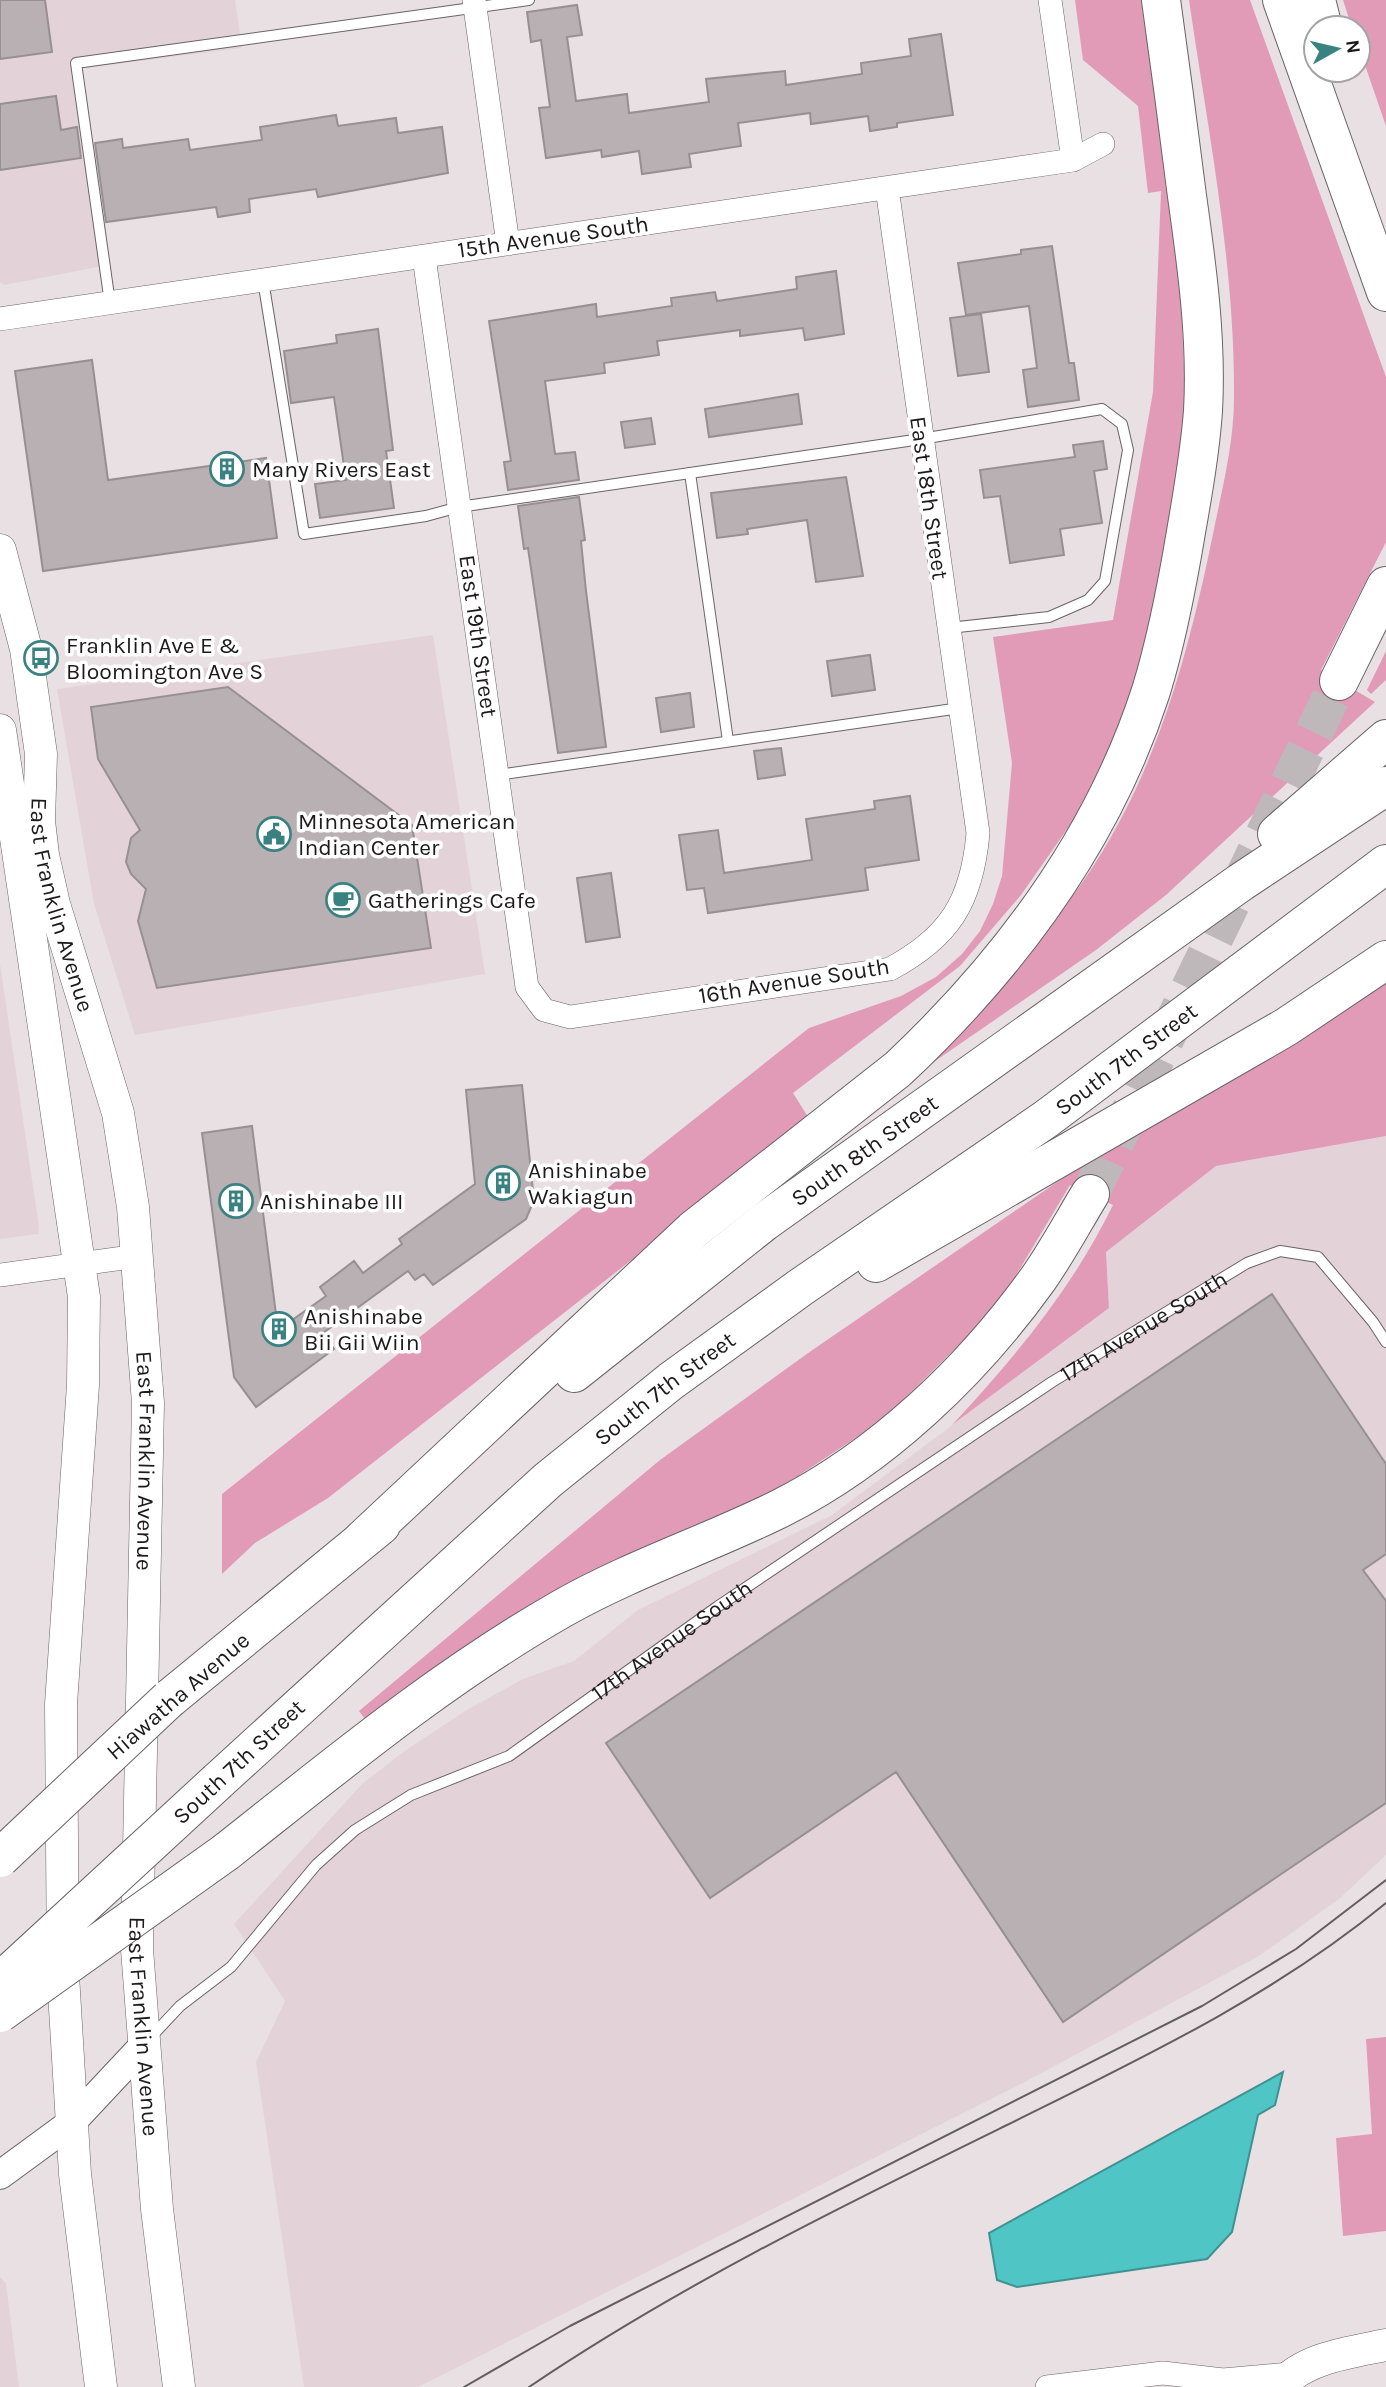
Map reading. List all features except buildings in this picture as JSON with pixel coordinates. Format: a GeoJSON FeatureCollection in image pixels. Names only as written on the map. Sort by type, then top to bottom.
{"type":"FeatureCollection","features":[{"type":"Feature","properties":{"kind":"highway"},"geometry":{"type":"LineString","coordinates":[[362,1541],[693,1230],[898,1069],[929,1040],[1028,928],[1058,885],[1101,809],[1150,694],[1162,653],[1183,553],[1203,410],[1195,254],[1161,0]]}},
{"type":"Feature","properties":{"kind":"highway"},"geometry":{"type":"LineString","coordinates":[[1282,0],[1382,283]]}},
{"type":"Feature","properties":{"kind":"highway"},"geometry":{"type":"LineString","coordinates":[[1336,84],[1382,283]]}},
{"type":"Feature","properties":{"kind":"highway"},"geometry":{"type":"LineString","coordinates":[[1339,681],[1386,586]]}},
{"type":"Feature","properties":{"kind":"highway"},"geometry":{"type":"LineString","coordinates":[[1141,953],[1386,739]]}},
{"type":"Feature","properties":{"kind":"highway","name":"South 8th Street"},"geometry":{"type":"LineString","coordinates":[[362,1541],[764,1222],[1141,953],[1386,786]]}},
{"type":"Feature","properties":{"kind":"highway","name":"South 7th Street"},"geometry":{"type":"LineString","coordinates":[[0,1982],[548,1480],[671,1381],[800,1287],[1046,1119],[1386,866]]}},
{"type":"Feature","properties":{"kind":"highway"},"geometry":{"type":"LineString","coordinates":[[671,1381],[1286,1027],[1386,960]]}},
{"type":"Feature","properties":{"kind":"highway"},"geometry":{"type":"LineString","coordinates":[[0,2013],[226,1852],[386,1726],[478,1659],[566,1606],[619,1579],[811,1492],[873,1449],[911,1418],[986,1344],[1037,1280],[1090,1194]]}},
{"type":"Feature","properties":{"kind":"highway","name":"Hiawatha Avenue"},"geometry":{"type":"LineString","coordinates":[[0,1858],[169,1699],[362,1541]]}},
{"type":"Feature","properties":{"kind":"highway"},"geometry":{"type":"LineString","coordinates":[[0,1833],[169,1699]]}},
{"type":"Feature","properties":{"kind":"main road","name":"East Franklin Avenue"},"geometry":{"type":"LineString","coordinates":[[0,550],[26,649],[41,754],[39,821],[20,858]]}},
{"type":"Feature","properties":{"kind":"main road","name":"East Franklin Avenue"},"geometry":{"type":"LineString","coordinates":[[0,730],[84,1297],[85,1335],[61,1704],[64,1975],[71,2123],[101,2387]]}},
{"type":"Feature","properties":{"kind":"main road","name":"East Franklin Avenue"},"geometry":{"type":"LineString","coordinates":[[20,858],[54,904],[118,1113],[127,1159],[138,1256],[148,1404],[137,1949],[157,2209],[179,2387]]}},
{"type":"Feature","properties":{"kind":"main road"},"geometry":{"type":"LineString","coordinates":[[1285,2381],[1342,2354],[1386,2345]]}},
{"type":"Feature","properties":{"kind":"street"},"geometry":{"type":"LineString","coordinates":[[1050,0],[1073,160]]}},
{"type":"Feature","properties":{"kind":"street"},"geometry":{"type":"LineString","coordinates":[[474,4],[508,244]]}},
{"type":"Feature","properties":{"kind":"street","name":"15th Avenue South"},"geometry":{"type":"LineString","coordinates":[[0,319],[1073,160],[1103,144]]}},
{"type":"Feature","properties":{"kind":"street","name":"East 18th Street"},"geometry":{"type":"LineString","coordinates":[[887,188],[974,807]]}},
{"type":"Feature","properties":{"kind":"street","name":"East 19th Street"},"geometry":{"type":"LineString","coordinates":[[424,257],[527,987],[544,1010]]}},
{"type":"Feature","properties":{"kind":"street","name":"16th Avenue South"},"geometry":{"type":"LineString","coordinates":[[544,1010],[570,1017],[890,969],[919,954],[947,929],[963,900],[975,870],[978,834],[974,807]]}},
{"type":"Feature","properties":{"kind":"street"},"geometry":{"type":"LineString","coordinates":[[0,1275],[78,1262],[138,1256]]}},
{"type":"Feature","properties":{"kind":"street","name":"17th Avenue South"},"geometry":{"type":"LineString","coordinates":[[0,2175],[71,2123],[145,2044]]}},
{"type":"Feature","properties":{"kind":"street"},"geometry":{"type":"LineString","coordinates":[[1047,2387],[1163,2373],[1223,2380],[1285,2381]]}},
{"type":"Feature","properties":{"kind":"lane"},"geometry":{"type":"LineString","coordinates":[[110,303],[76,63],[474,4],[529,0]]}},
{"type":"Feature","properties":{"kind":"lane"},"geometry":{"type":"LineString","coordinates":[[263,280],[304,534],[426,516],[459,507],[921,439],[1102,409],[1122,424],[1128,450],[1105,581],[1088,600],[1049,617],[947,629]]}},
{"type":"Feature","properties":{"kind":"lane"},"geometry":{"type":"LineString","coordinates":[[690,473],[728,741]]}},
{"type":"Feature","properties":{"kind":"lane"},"geometry":{"type":"LineString","coordinates":[[498,775],[960,708]]}},
{"type":"Feature","properties":{"kind":"lane","name":"17th Avenue South"},"geometry":{"type":"LineString","coordinates":[[145,2044],[180,2006],[231,1967],[316,1865],[355,1830],[411,1795],[509,1756],[717,1607],[1052,1382],[1247,1263],[1280,1251],[1318,1257],[1373,1322],[1386,1342]]}},
{"type":"Feature","properties":{"kind":"shaded area"},"geometry":{"type":"Polygon","coordinates":[[[0,0],[235,0],[242,48],[77,69],[103,266],[4,285],[0,282],[0,0]]]}},
{"type":"Feature","properties":{"kind":"shaded area"},"geometry":{"type":"Polygon","coordinates":[[[1075,0],[1141,0],[1179,255],[1186,412],[1178,491],[1154,618],[1121,721],[1077,815],[1021,895],[960,966],[793,1093],[810,1120],[328,1498],[255,1543],[222,1574],[222,1494],[809,1028],[901,996],[936,977],[962,954],[980,931],[1002,876],[1012,763],[993,637],[1113,620],[1153,392],[1161,191],[1148,193],[1138,106],[1083,60],[1075,0]]]}},
{"type":"Feature","properties":{"kind":"shaded area"},"geometry":{"type":"Polygon","coordinates":[[[1189,0],[1250,0],[1386,377],[1386,542],[1321,670],[1375,702],[1166,895],[1096,950],[928,1066],[1036,943],[1076,892],[1117,827],[1137,787],[1169,706],[1204,578],[1232,432],[1233,347],[1225,247],[1189,0]]]}},
{"type":"Feature","properties":{"kind":"shaded area"},"geometry":{"type":"Polygon","coordinates":[[[1343,0],[1386,0],[1386,126],[1371,84],[1372,14],[1348,14],[1343,0]]]}},
{"type":"Feature","properties":{"kind":"shaded area"},"geometry":{"type":"Polygon","coordinates":[[[433,635],[485,974],[135,1035],[94,904],[57,689],[433,635]]]}},
{"type":"Feature","properties":{"kind":"shaded area"},"geometry":{"type":"Polygon","coordinates":[[[1386,651],[1386,680],[1371,694],[1367,690],[1386,651]]]}},
{"type":"Feature","properties":{"kind":"shaded area"},"geometry":{"type":"Polygon","coordinates":[[[0,964],[39,1227],[38,1234],[0,1239],[0,964]]]}},
{"type":"Feature","properties":{"kind":"shaded area"},"geometry":{"type":"Polygon","coordinates":[[[1386,976],[1386,1136],[1216,1166],[1106,1252],[1109,1308],[952,1425],[1020,1348],[1061,1294],[1113,1205],[1070,1185],[997,1307],[883,1420],[798,1476],[368,1723],[359,1711],[660,1460],[811,1351],[1060,1180],[1210,1091],[1386,976]]]}},
{"type":"Feature","properties":{"kind":"shaded area"},"geometry":{"type":"Polygon","coordinates":[[[1386,1136],[1386,1855],[1339,1899],[1259,1956],[1021,2084],[418,2387],[304,2387],[256,2062],[285,2001],[234,1924],[362,1784],[406,1750],[465,1711],[523,1679],[574,1661],[638,1610],[832,1515],[1109,1308],[1106,1252],[1216,1166],[1386,1136]]]}},
{"type":"Feature","properties":{"kind":"shaded area"},"geometry":{"type":"Polygon","coordinates":[[[1386,2037],[1386,2231],[1343,2236],[1336,2138],[1372,2134],[1366,2039],[1386,2037]]]}},
{"type":"Feature","properties":{"kind":"shaded area"},"geometry":{"type":"Polygon","coordinates":[[[0,2277],[6,2283],[19,2387],[0,2387],[0,2277]]]}},
{"type":"Feature","properties":{"kind":"water"},"geometry":{"type":"Polygon","coordinates":[[[1283,2072],[1275,2105],[1258,2115],[1232,2232],[1207,2259],[1017,2287],[997,2280],[989,2233],[1283,2072]]]}},
{"type":"Feature","properties":{"kind":"tunnel"},"geometry":{"type":"LineString","coordinates":[[1090,1194],[1339,681]]}},
{"type":"Feature","properties":{"kind":"tram line"},"geometry":{"type":"LineString","coordinates":[[464,2387],[570,2326],[1202,2006],[1296,1949],[1386,1880]]}},
{"type":"Feature","properties":{"kind":"tram line"},"geometry":{"type":"LineString","coordinates":[[529,2387],[644,2314],[704,2280],[1204,2024],[1297,1968],[1386,1903]]}},
{"type":"Feature","properties":{"kind":"place","name":"Many Rivers East"},"geometry":{"type":"Point","coordinates":[227,469]}},
{"type":"Feature","properties":{"kind":"place","name":"Franklin Ave E & Bloomington Ave S"},"geometry":{"type":"Point","coordinates":[41,658]}},
{"type":"Feature","properties":{"kind":"place","name":"Minnesota American Indian Center"},"geometry":{"type":"Point","coordinates":[274,834]}},
{"type":"Feature","properties":{"kind":"place","name":"Gatherings Cafe"},"geometry":{"type":"Point","coordinates":[343,900]}},
{"type":"Feature","properties":{"kind":"place","name":"Anishinabe Wakiagun"},"geometry":{"type":"Point","coordinates":[503,1183]}},
{"type":"Feature","properties":{"kind":"place","name":"Anishinabe III"},"geometry":{"type":"Point","coordinates":[236,1201]}},
{"type":"Feature","properties":{"kind":"place","name":"Anishinabe Bii Gii Wiin"},"geometry":{"type":"Point","coordinates":[279,1329]}}]}
